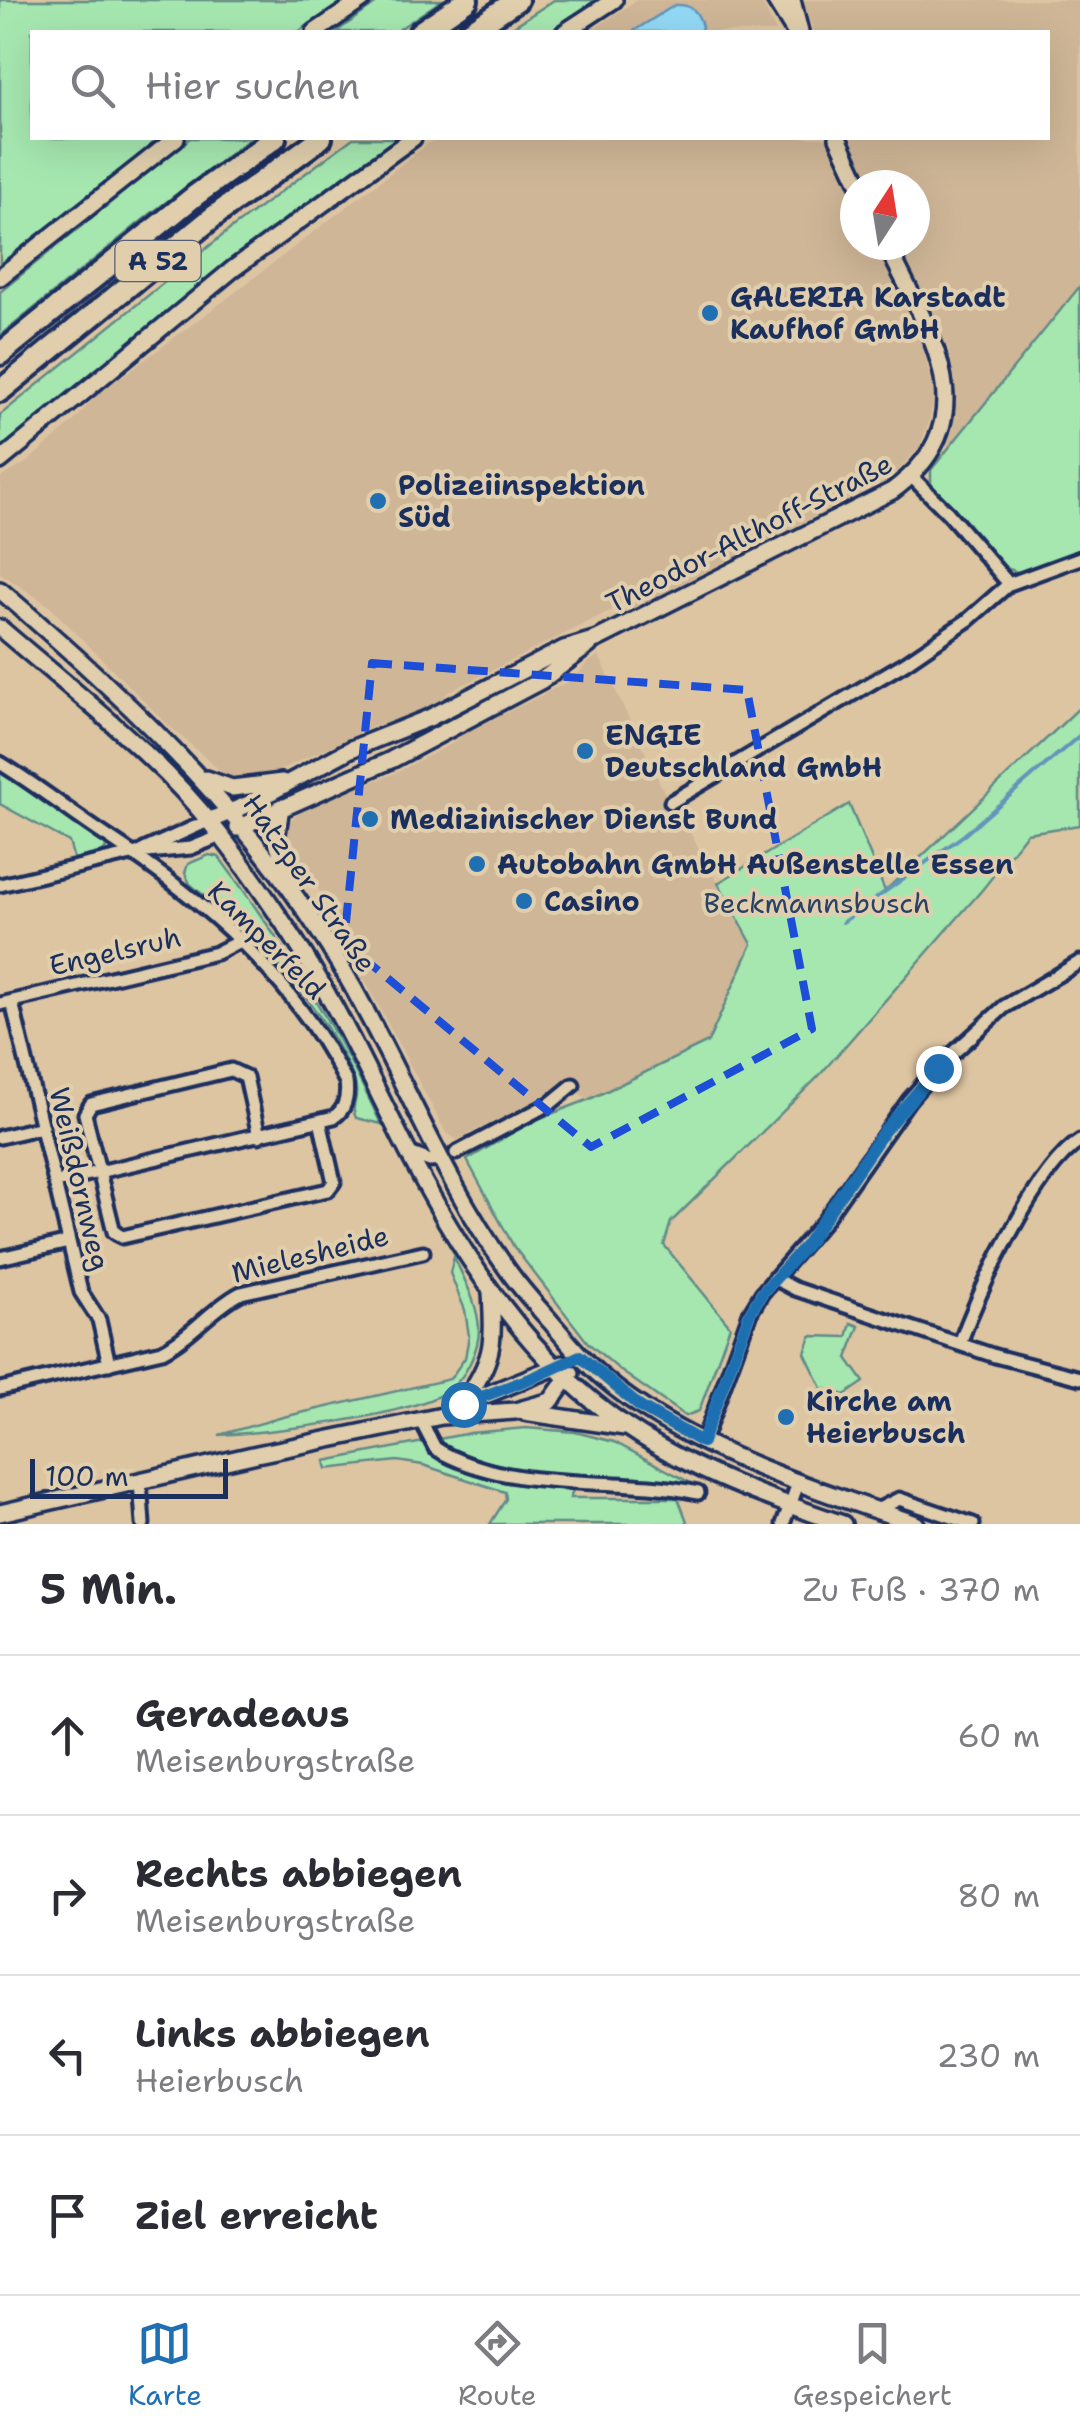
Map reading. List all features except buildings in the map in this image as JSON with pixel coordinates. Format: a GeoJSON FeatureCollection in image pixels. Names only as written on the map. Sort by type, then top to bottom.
{"type":"FeatureCollection","features":[{"type":"Feature","properties":{"kind":"highway"},"geometry":{"type":"LineString","coordinates":[[423,30],[467,0]]}},
{"type":"Feature","properties":{"kind":"highway"},"geometry":{"type":"LineString","coordinates":[[472,30],[517,0]]}},
{"type":"Feature","properties":{"kind":"highway","name":"A 52"},"geometry":{"type":"LineString","coordinates":[[0,354],[196,195],[272,140]]}},
{"type":"Feature","properties":{"kind":"highway","name":"A 52"},"geometry":{"type":"LineString","coordinates":[[0,391],[214,217],[318,140]]}},
{"type":"Feature","properties":{"kind":"main road"},"geometry":{"type":"LineString","coordinates":[[319,30],[362,0]]}},
{"type":"Feature","properties":{"kind":"main road"},"geometry":{"type":"LineString","coordinates":[[569,30],[614,0]]}},
{"type":"Feature","properties":{"kind":"main road"},"geometry":{"type":"LineString","coordinates":[[775,0],[796,30]]}},
{"type":"Feature","properties":{"kind":"main road"},"geometry":{"type":"LineString","coordinates":[[792,0],[797,30]]}},
{"type":"Feature","properties":{"kind":"main road"},"geometry":{"type":"LineString","coordinates":[[0,277],[173,140]]}},
{"type":"Feature","properties":{"kind":"main road"},"geometry":{"type":"LineString","coordinates":[[0,461],[233,269],[410,140]]}},
{"type":"Feature","properties":{"kind":"main road"},"geometry":{"type":"LineString","coordinates":[[839,140],[853,170]]}},
{"type":"Feature","properties":{"kind":"main road","name":"Theodor-Althoff-Straße"},"geometry":{"type":"LineString","coordinates":[[221,836],[391,760],[542,680],[597,639],[892,491],[912,477],[938,438],[945,412],[944,374],[894,260]]}},
{"type":"Feature","properties":{"kind":"main road","name":"Hatzper Straße"},"geometry":{"type":"LineString","coordinates":[[0,590],[112,688],[243,826],[303,907],[351,984],[449,1156],[506,1268],[580,1356],[640,1407],[702,1442],[916,1524]]}},
{"type":"Feature","properties":{"kind":"main road","name":"Hatzper Straße"},"geometry":{"type":"LineString","coordinates":[[0,628],[151,758],[221,836],[322,981],[408,1152],[491,1292],[562,1372],[629,1428]]}},
{"type":"Feature","properties":{"kind":"main road","name":"Theodor-Althoff-Straße"},"geometry":{"type":"LineString","coordinates":[[208,821],[351,749],[429,718],[564,648],[597,639]]}},
{"type":"Feature","properties":{"kind":"main road"},"geometry":{"type":"LineString","coordinates":[[196,774],[232,788],[300,778]]}},
{"type":"Feature","properties":{"kind":"main road"},"geometry":{"type":"LineString","coordinates":[[281,807],[276,840],[303,907]]}},
{"type":"Feature","properties":{"kind":"main road"},"geometry":{"type":"LineString","coordinates":[[463,1404],[491,1356],[491,1292]]}},
{"type":"Feature","properties":{"kind":"main road"},"geometry":{"type":"LineString","coordinates":[[442,1416],[463,1404],[562,1372],[580,1356]]}},
{"type":"Feature","properties":{"kind":"main road"},"geometry":{"type":"LineString","coordinates":[[0,1513],[442,1416],[515,1411],[551,1401],[562,1372]]}},
{"type":"Feature","properties":{"kind":"main road"},"geometry":{"type":"LineString","coordinates":[[515,1411],[629,1428],[675,1455],[790,1506],[843,1524]]}},
{"type":"Feature","properties":{"kind":"street"},"geometry":{"type":"LineString","coordinates":[[912,477],[1009,584]]}},
{"type":"Feature","properties":{"kind":"street"},"geometry":{"type":"LineString","coordinates":[[672,802],[904,663],[968,620],[1009,584],[1080,558]]}},
{"type":"Feature","properties":{"kind":"street","name":"Kamperfeld"},"geometry":{"type":"LineString","coordinates":[[0,763],[136,854],[213,914],[279,979],[310,1018],[346,1082],[348,1094],[342,1112],[320,1122]]}},
{"type":"Feature","properties":{"kind":"street"},"geometry":{"type":"LineString","coordinates":[[136,854],[208,821]]}},
{"type":"Feature","properties":{"kind":"street"},"geometry":{"type":"LineString","coordinates":[[0,885],[136,854],[190,848],[221,836]]}},
{"type":"Feature","properties":{"kind":"street","name":"Engelsruh"},"geometry":{"type":"LineString","coordinates":[[6,1003],[216,953],[240,941]]}},
{"type":"Feature","properties":{"kind":"street"},"geometry":{"type":"LineString","coordinates":[[702,1442],[750,1313],[774,1278],[806,1245],[884,1131],[938,1068],[1004,1007],[1080,962]]}},
{"type":"Feature","properties":{"kind":"street","name":"Weißdornweg"},"geometry":{"type":"LineString","coordinates":[[6,1003],[42,1127],[81,1292],[99,1320],[109,1364]]}},
{"type":"Feature","properties":{"kind":"street"},"geometry":{"type":"LineString","coordinates":[[56,1182],[100,1173],[320,1122],[334,1182],[328,1190],[122,1237],[114,1232],[100,1173],[85,1114],[91,1104],[231,1070],[246,1078],[259,1136]]}},
{"type":"Feature","properties":{"kind":"street"},"geometry":{"type":"LineString","coordinates":[[408,1152],[430,1160],[449,1156],[536,1111],[573,1085]]}},
{"type":"Feature","properties":{"kind":"street"},"geometry":{"type":"LineString","coordinates":[[0,1137],[42,1127]]}},
{"type":"Feature","properties":{"kind":"street"},"geometry":{"type":"LineString","coordinates":[[960,1343],[1012,1232],[1056,1164],[1080,1141]]}},
{"type":"Feature","properties":{"kind":"street"},"geometry":{"type":"LineString","coordinates":[[0,1258],[69,1242]]}},
{"type":"Feature","properties":{"kind":"street","name":"Mielesheide"},"geometry":{"type":"LineString","coordinates":[[0,1389],[177,1344],[224,1302],[241,1293],[423,1252]]}},
{"type":"Feature","properties":{"kind":"street"},"geometry":{"type":"LineString","coordinates":[[774,1278],[795,1289],[960,1343],[1080,1378]]}},
{"type":"Feature","properties":{"kind":"street"},"geometry":{"type":"LineString","coordinates":[[422,1422],[435,1448],[443,1453],[516,1475],[698,1493]]}},
{"type":"Feature","properties":{"kind":"street"},"geometry":{"type":"LineString","coordinates":[[140,1480],[143,1524]]}},
{"type":"Feature","properties":{"kind":"street"},"geometry":{"type":"LineString","coordinates":[[783,1524],[799,1482]]}},
{"type":"Feature","properties":{"kind":"street"},"geometry":{"type":"LineString","coordinates":[[876,1510],[899,1499],[973,1524]]}},
{"type":"Feature","properties":{"kind":"street"},"geometry":{"type":"LineString","coordinates":[[790,1506],[807,1524]]}},
{"type":"Feature","properties":{"kind":"highlighted area"},"geometry":{"type":"Polygon","coordinates":[[[372,663],[747,690],[812,1029],[591,1147],[344,942],[372,663]]]}},
{"type":"Feature","properties":{"kind":"shaded area"},"geometry":{"type":"Polygon","coordinates":[[[637,0],[761,0],[775,30],[592,30],[637,0]]]}},
{"type":"Feature","properties":{"kind":"shaded area"},"geometry":{"type":"Polygon","coordinates":[[[803,0],[1080,0],[1080,286],[946,450],[954,425],[956,383],[948,348],[907,260],[930,260],[930,170],[865,170],[852,140],[1050,140],[1050,30],[813,30],[803,0]]]}},
{"type":"Feature","properties":{"kind":"shaded area"},"geometry":{"type":"Polygon","coordinates":[[[433,140],[827,140],[841,170],[840,260],[882,260],[924,350],[934,397],[919,448],[892,477],[631,609],[625,610],[622,605],[447,693],[436,708],[383,729],[375,725],[272,774],[238,779],[226,776],[166,723],[48,605],[0,573],[0,478],[26,463],[96,396],[433,140]]]}},
{"type":"Feature","properties":{"kind":"shaded area"},"geometry":{"type":"Polygon","coordinates":[[[599,656],[671,806],[675,805],[752,944],[708,1042],[590,1099],[563,1086],[457,1140],[445,1131],[338,930],[329,904],[290,850],[285,826],[305,807],[393,774],[574,679],[588,662],[599,656]]]}},
{"type":"Feature","properties":{"kind":"green space"},"geometry":{"type":"Polygon","coordinates":[[[0,0],[345,0],[301,30],[30,30],[30,140],[160,140],[0,264],[0,0]]]}},
{"type":"Feature","properties":{"kind":"green space"},"geometry":{"type":"Polygon","coordinates":[[[381,0],[442,0],[398,30],[339,30],[381,0]]]}},
{"type":"Feature","properties":{"kind":"green space"},"geometry":{"type":"Polygon","coordinates":[[[554,0],[597,0],[552,30],[508,30],[554,0]]]}},
{"type":"Feature","properties":{"kind":"green space"},"geometry":{"type":"Polygon","coordinates":[[[188,140],[248,140],[0,336],[0,292],[188,140]]]}},
{"type":"Feature","properties":{"kind":"green space"},"geometry":{"type":"Polygon","coordinates":[[[350,140],[394,140],[242,252],[0,451],[0,415],[228,231],[350,140]]]}},
{"type":"Feature","properties":{"kind":"green space"},"geometry":{"type":"Polygon","coordinates":[[[1080,286],[1080,551],[1020,573],[1001,566],[931,492],[931,470],[1080,286]]]}},
{"type":"Feature","properties":{"kind":"green space","name":"Beckmannsbusch"},"geometry":{"type":"Polygon","coordinates":[[[1080,707],[1080,825],[1027,833],[817,1078],[671,1222],[664,1245],[730,1326],[699,1411],[685,1416],[588,1343],[514,1247],[467,1160],[530,1122],[590,1099],[708,1042],[752,944],[718,883],[849,804],[885,891],[1080,707]]]}},
{"type":"Feature","properties":{"kind":"green space"},"geometry":{"type":"Polygon","coordinates":[[[0,771],[104,841],[103,852],[74,859],[69,842],[0,804],[0,771]]]}},
{"type":"Feature","properties":{"kind":"green space"},"geometry":{"type":"Polygon","coordinates":[[[209,855],[219,857],[286,953],[327,1019],[381,1124],[356,1118],[356,1088],[351,1072],[307,999],[252,938],[190,884],[185,873],[188,864],[209,855]]]}},
{"type":"Feature","properties":{"kind":"green space"},"geometry":{"type":"Polygon","coordinates":[[[454,1257],[473,1301],[479,1329],[470,1362],[450,1389],[432,1399],[374,1415],[219,1435],[450,1379],[465,1358],[469,1336],[465,1310],[450,1273],[454,1257]]]}},
{"type":"Feature","properties":{"kind":"green space"},"geometry":{"type":"Polygon","coordinates":[[[851,1323],[859,1326],[847,1358],[864,1382],[845,1395],[822,1388],[805,1353],[811,1336],[847,1337],[851,1323]]]}},
{"type":"Feature","properties":{"kind":"green space"},"geometry":{"type":"Polygon","coordinates":[[[526,1428],[575,1432],[614,1442],[691,1483],[577,1480],[570,1498],[678,1498],[688,1524],[490,1524],[506,1499],[505,1492],[423,1465],[397,1461],[327,1469],[325,1461],[470,1433],[526,1428]]]}},
{"type":"Feature","properties":{"kind":"water"},"geometry":{"type":"Polygon","coordinates":[[[675,5],[690,7],[702,28],[700,30],[635,30],[675,5]]]}},
{"type":"Feature","properties":{"kind":"waterway"},"geometry":{"type":"LineString","coordinates":[[843,922],[964,835],[1080,735]]}},
{"type":"Feature","properties":{"kind":"place","name":"GALERIA Karstadt Kaufhof GmbH"},"geometry":{"type":"Point","coordinates":[710,313]}},
{"type":"Feature","properties":{"kind":"place","name":"Polizeiinspektion Süd"},"geometry":{"type":"Point","coordinates":[378,501]}},
{"type":"Feature","properties":{"kind":"place","name":"ENGIE Deutschland GmbH"},"geometry":{"type":"Point","coordinates":[585,751]}},
{"type":"Feature","properties":{"kind":"place","name":"Medizinischer Dienst Bund"},"geometry":{"type":"Point","coordinates":[370,819]}},
{"type":"Feature","properties":{"kind":"place","name":"Autobahn GmbH Außenstelle Essen"},"geometry":{"type":"Point","coordinates":[477,864]}},
{"type":"Feature","properties":{"kind":"place","name":"Casino"},"geometry":{"type":"Point","coordinates":[524,901]}},
{"type":"Feature","properties":{"kind":"place","name":"Kirche am Heierbusch"},"geometry":{"type":"Point","coordinates":[786,1417]}},
{"type":"Feature","properties":{"kind":"route"},"geometry":{"type":"LineString","coordinates":[[463,1404],[580,1356],[640,1407],[702,1442],[750,1313],[762,1293],[806,1245],[884,1131],[938,1068]]}}]}
